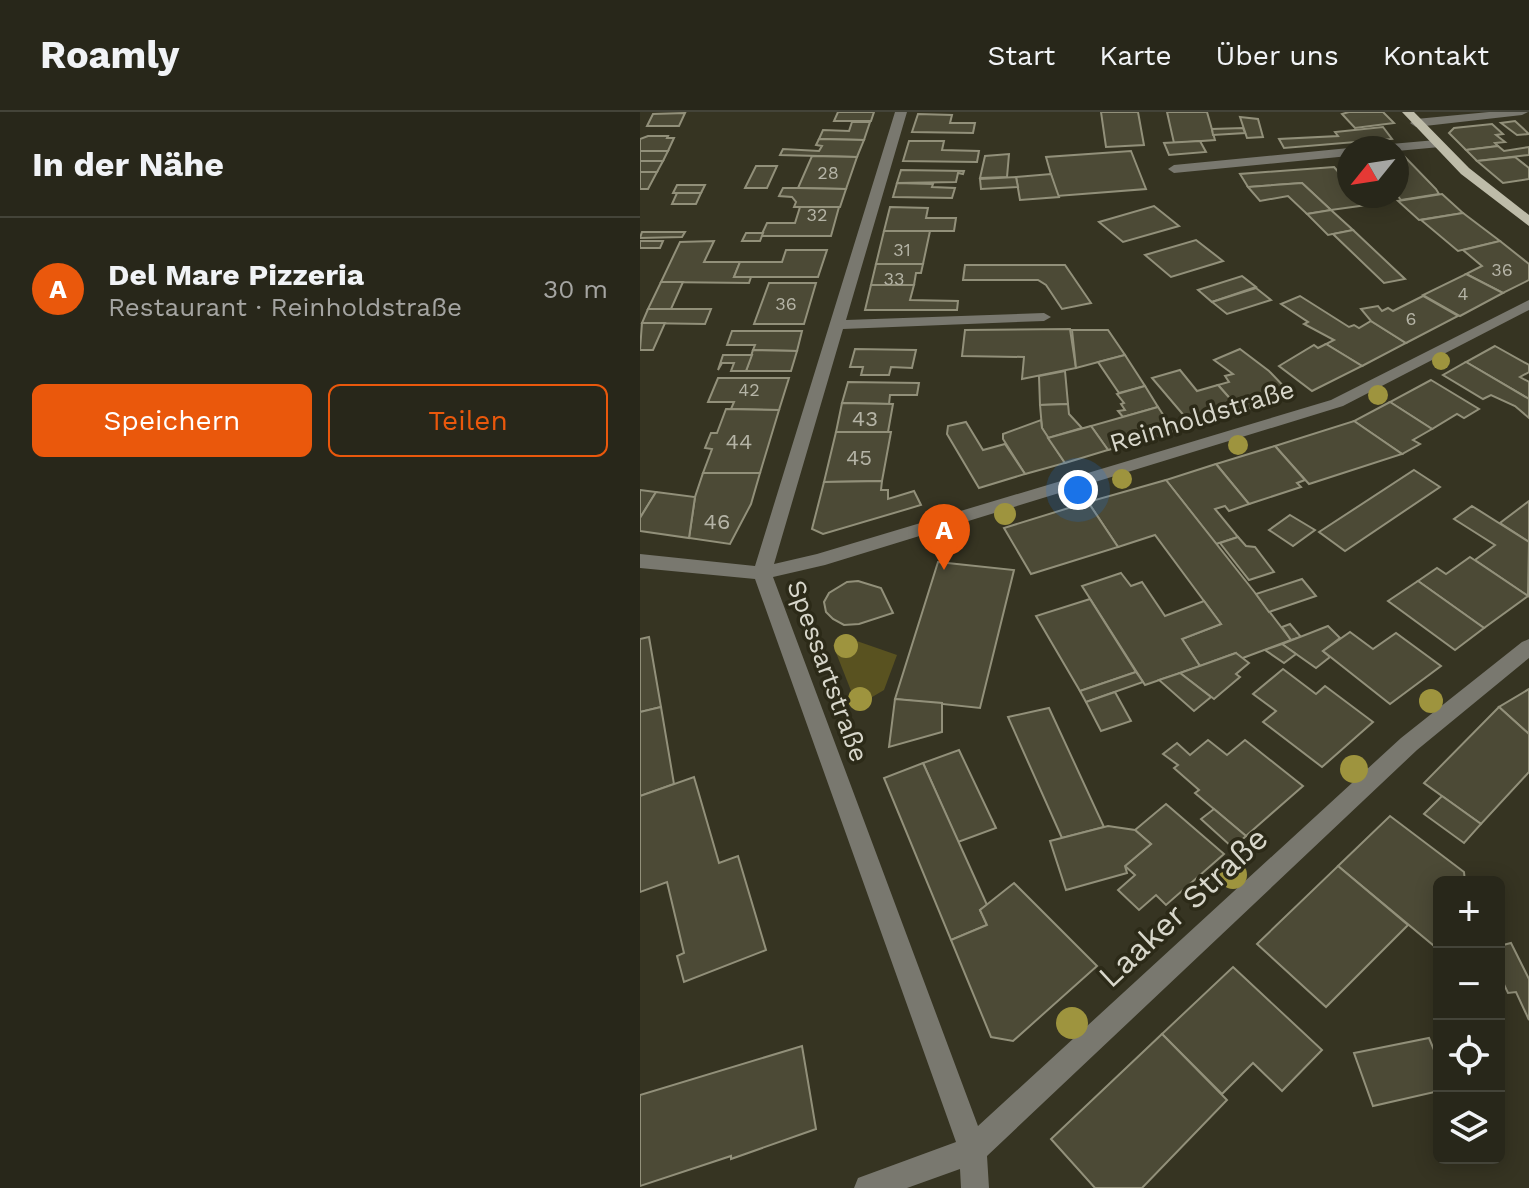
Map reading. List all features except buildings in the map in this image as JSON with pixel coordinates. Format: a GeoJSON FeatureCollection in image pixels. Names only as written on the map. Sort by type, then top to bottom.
{"type":"FeatureCollection","features":[{"type":"Feature","properties":{"kind":"main road"},"geometry":{"type":"LineString","coordinates":[[1412,117],[1436,144],[1529,222]]}},
{"type":"Feature","properties":{"kind":"street","name":"Spessartstraße"},"geometry":{"type":"LineString","coordinates":[[901,112],[762,573],[973,1150],[975,1188]]}},
{"type":"Feature","properties":{"kind":"street"},"geometry":{"type":"LineString","coordinates":[[1412,117],[1522,112]]}},
{"type":"Feature","properties":{"kind":"street"},"geometry":{"type":"LineString","coordinates":[[1409,146],[1436,144]]}},
{"type":"Feature","properties":{"kind":"street"},"geometry":{"type":"LineString","coordinates":[[1174,169],[1337,153]]}},
{"type":"Feature","properties":{"kind":"street","name":"Reinholdstraße"},"geometry":{"type":"LineString","coordinates":[[640,561],[762,573],[818,560],[1337,403],[1529,304]]}},
{"type":"Feature","properties":{"kind":"street"},"geometry":{"type":"LineString","coordinates":[[836,325],[1044,317]]}},
{"type":"Feature","properties":{"kind":"street","name":"Laaker Straße"},"geometry":{"type":"LineString","coordinates":[[868,1188],[973,1150],[1409,744],[1529,647]]}},
{"type":"Feature","properties":{"kind":"shaded area"},"geometry":{"type":"Polygon","coordinates":[[[851,639],[897,655],[884,690],[857,706],[833,645],[851,639]]]}},
{"type":"Feature","properties":{"kind":"place","name":"Del Mare Pizzeria"},"geometry":{"type":"Point","coordinates":[944,570]}}]}
